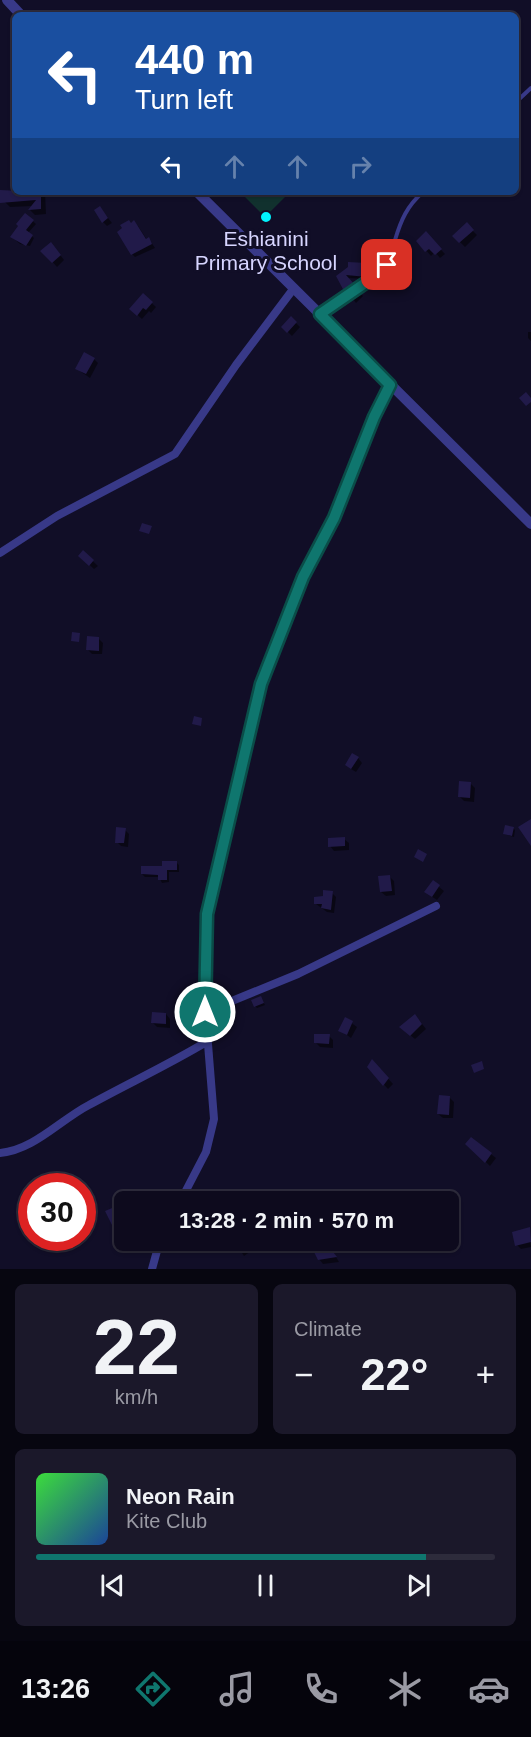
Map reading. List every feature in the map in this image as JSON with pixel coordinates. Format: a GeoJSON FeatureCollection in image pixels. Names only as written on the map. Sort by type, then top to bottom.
{"type":"FeatureCollection","features":[{"type":"Feature","properties":{"kind":"street"},"geometry":{"type":"LineString","coordinates":[[7,0],[18,12]]}},
{"type":"Feature","properties":{"kind":"street"},"geometry":{"type":"LineString","coordinates":[[200,195],[531,524]]}},
{"type":"Feature","properties":{"kind":"street"},"geometry":{"type":"LineString","coordinates":[[0,554],[57,516],[175,454],[236,365],[294,288]]}},
{"type":"Feature","properties":{"kind":"street"},"geometry":{"type":"LineString","coordinates":[[186,1191],[206,1152],[214,1119],[205,1012],[207,914],[261,684],[303,577],[334,518],[374,417],[390,385]]}},
{"type":"Feature","properties":{"kind":"street"},"geometry":{"type":"LineString","coordinates":[[205,1012],[298,974],[436,906]]}},
{"type":"Feature","properties":{"kind":"street"},"geometry":{"type":"LineString","coordinates":[[0,1153],[19,1148],[39,1138],[89,1104],[166,1066],[208,1041]]}},
{"type":"Feature","properties":{"kind":"street"},"geometry":{"type":"LineString","coordinates":[[152,1269],[157,1251]]}},
{"type":"Feature","properties":{"kind":"lane"},"geometry":{"type":"LineString","coordinates":[[519,99],[531,88]]}},
{"type":"Feature","properties":{"kind":"lane"},"geometry":{"type":"LineString","coordinates":[[320,314],[374,277],[387,265],[402,218],[420,195]]}},
{"type":"Feature","properties":{"kind":"green space"},"geometry":{"type":"Polygon","coordinates":[[[243,195],[287,195],[265,217],[243,195]]]}},
{"type":"Feature","properties":{"kind":"building"},"geometry":{"type":"Polygon","coordinates":[[[0,190],[12,191],[12,195],[41,195],[41,209],[28,210],[36,200],[0,203],[0,190]]]}},
{"type":"Feature","properties":{"kind":"building"},"geometry":{"type":"Polygon","coordinates":[[[100,206],[108,218],[102,223],[94,210],[100,206]]]}},
{"type":"Feature","properties":{"kind":"building"},"geometry":{"type":"Polygon","coordinates":[[[25,213],[34,220],[26,230],[33,235],[26,246],[10,237],[18,226],[16,224],[25,213]]]}},
{"type":"Feature","properties":{"kind":"building"},"geometry":{"type":"Polygon","coordinates":[[[129,220],[131,223],[134,220],[152,244],[131,255],[117,232],[122,228],[120,225],[129,220]]]}},
{"type":"Feature","properties":{"kind":"building"},"geometry":{"type":"Polygon","coordinates":[[[467,222],[474,230],[459,243],[452,236],[467,222]]]}},
{"type":"Feature","properties":{"kind":"building"},"geometry":{"type":"Polygon","coordinates":[[[426,231],[442,249],[435,255],[429,249],[425,252],[416,241],[426,231]]]}},
{"type":"Feature","properties":{"kind":"building"},"geometry":{"type":"Polygon","coordinates":[[[51,242],[61,255],[52,263],[40,251],[51,242]]]}},
{"type":"Feature","properties":{"kind":"building"},"geometry":{"type":"Polygon","coordinates":[[[348,262],[367,263],[367,277],[346,275],[356,286],[345,293],[336,276],[348,267],[348,262]]]}},
{"type":"Feature","properties":{"kind":"building"},"geometry":{"type":"Polygon","coordinates":[[[143,293],[153,302],[146,310],[143,308],[137,316],[129,309],[143,293]]]}},
{"type":"Feature","properties":{"kind":"building"},"geometry":{"type":"Polygon","coordinates":[[[291,316],[297,322],[287,333],[281,327],[291,316]]]}},
{"type":"Feature","properties":{"kind":"building"},"geometry":{"type":"Polygon","coordinates":[[[84,352],[95,358],[86,374],[75,369],[84,352]]]}},
{"type":"Feature","properties":{"kind":"building"},"geometry":{"type":"Polygon","coordinates":[[[526,392],[531,402],[526,406],[519,398],[526,392]]]}},
{"type":"Feature","properties":{"kind":"building"},"geometry":{"type":"Polygon","coordinates":[[[142,523],[152,526],[149,534],[139,531],[142,523]]]}},
{"type":"Feature","properties":{"kind":"building"},"geometry":{"type":"Polygon","coordinates":[[[83,550],[94,560],[89,566],[78,556],[83,550]]]}},
{"type":"Feature","properties":{"kind":"building"},"geometry":{"type":"Polygon","coordinates":[[[72,632],[80,633],[79,642],[71,641],[72,632]]]}},
{"type":"Feature","properties":{"kind":"building"},"geometry":{"type":"Polygon","coordinates":[[[87,636],[99,637],[99,651],[86,650],[87,636]]]}},
{"type":"Feature","properties":{"kind":"building"},"geometry":{"type":"Polygon","coordinates":[[[194,716],[202,718],[201,726],[192,724],[194,716]]]}},
{"type":"Feature","properties":{"kind":"building"},"geometry":{"type":"Polygon","coordinates":[[[352,753],[359,757],[351,769],[345,765],[352,753]]]}},
{"type":"Feature","properties":{"kind":"building"},"geometry":{"type":"Polygon","coordinates":[[[459,781],[471,782],[470,798],[458,797],[459,781]]]}},
{"type":"Feature","properties":{"kind":"building"},"geometry":{"type":"Polygon","coordinates":[[[531,819],[531,846],[518,827],[531,819]]]}},
{"type":"Feature","properties":{"kind":"building"},"geometry":{"type":"Polygon","coordinates":[[[505,825],[514,827],[512,836],[503,834],[505,825]]]}},
{"type":"Feature","properties":{"kind":"building"},"geometry":{"type":"Polygon","coordinates":[[[116,827],[126,828],[124,843],[115,843],[116,827]]]}},
{"type":"Feature","properties":{"kind":"building"},"geometry":{"type":"Polygon","coordinates":[[[345,837],[345,846],[328,847],[328,838],[345,837]]]}},
{"type":"Feature","properties":{"kind":"building"},"geometry":{"type":"Polygon","coordinates":[[[418,849],[427,854],[423,862],[414,857],[418,849]]]}},
{"type":"Feature","properties":{"kind":"building"},"geometry":{"type":"Polygon","coordinates":[[[162,861],[177,861],[177,870],[167,870],[167,880],[158,880],[158,875],[141,874],[141,866],[162,866],[162,861]]]}},
{"type":"Feature","properties":{"kind":"building"},"geometry":{"type":"Polygon","coordinates":[[[390,875],[392,891],[380,892],[378,876],[390,875]]]}},
{"type":"Feature","properties":{"kind":"building"},"geometry":{"type":"Polygon","coordinates":[[[433,880],[440,885],[432,897],[424,892],[433,880]]]}},
{"type":"Feature","properties":{"kind":"building"},"geometry":{"type":"Polygon","coordinates":[[[323,890],[333,891],[331,910],[321,908],[322,904],[314,904],[314,897],[323,896],[323,890]]]}},
{"type":"Feature","properties":{"kind":"building"},"geometry":{"type":"Polygon","coordinates":[[[261,996],[264,1003],[254,1007],[251,1000],[261,996]]]}},
{"type":"Feature","properties":{"kind":"building"},"geometry":{"type":"Polygon","coordinates":[[[152,1012],[166,1013],[166,1024],[151,1023],[152,1012]]]}},
{"type":"Feature","properties":{"kind":"building"},"geometry":{"type":"Polygon","coordinates":[[[415,1014],[422,1024],[410,1036],[399,1027],[415,1014]]]}},
{"type":"Feature","properties":{"kind":"building"},"geometry":{"type":"Polygon","coordinates":[[[345,1017],[353,1021],[347,1035],[338,1031],[345,1017]]]}},
{"type":"Feature","properties":{"kind":"building"},"geometry":{"type":"Polygon","coordinates":[[[314,1034],[330,1034],[329,1044],[314,1043],[314,1034]]]}},
{"type":"Feature","properties":{"kind":"building"},"geometry":{"type":"Polygon","coordinates":[[[372,1059],[389,1078],[383,1086],[367,1067],[372,1059]]]}},
{"type":"Feature","properties":{"kind":"building"},"geometry":{"type":"Polygon","coordinates":[[[482,1061],[484,1069],[474,1073],[471,1065],[482,1061]]]}},
{"type":"Feature","properties":{"kind":"building"},"geometry":{"type":"Polygon","coordinates":[[[439,1095],[450,1096],[449,1115],[437,1114],[439,1095]]]}},
{"type":"Feature","properties":{"kind":"building"},"geometry":{"type":"Polygon","coordinates":[[[471,1137],[492,1153],[485,1163],[465,1144],[471,1137]]]}},
{"type":"Feature","properties":{"kind":"building"},"geometry":{"type":"Polygon","coordinates":[[[114,1207],[112,1225],[105,1211],[114,1207]]]}},
{"type":"Feature","properties":{"kind":"building"},"geometry":{"type":"Polygon","coordinates":[[[530,1227],[531,1242],[515,1246],[512,1232],[530,1227]]]}},
{"type":"Feature","properties":{"kind":"building"},"geometry":{"type":"Polygon","coordinates":[[[314,1251],[332,1251],[337,1257],[318,1260],[314,1251]]]}},
{"type":"Feature","properties":{"kind":"place","name":"Eshianini Primary School"},"geometry":{"type":"Point","coordinates":[266,217]}},
{"type":"Feature","properties":{"kind":"route"},"geometry":{"type":"LineString","coordinates":[[205,1012],[207,914],[261,684],[303,577],[334,518],[374,417],[390,385],[320,314],[374,277],[387,265]]}}]}
